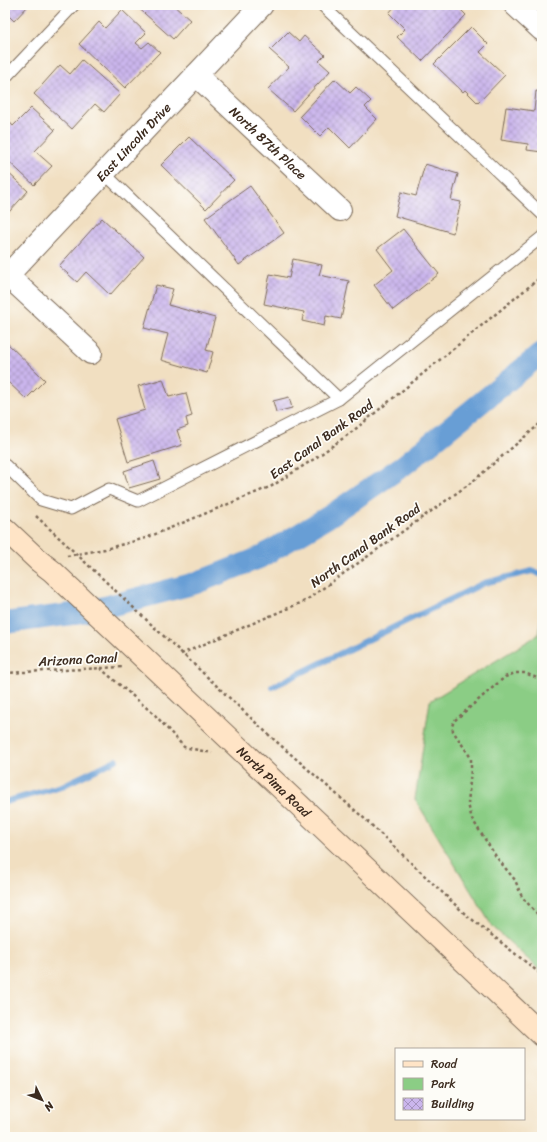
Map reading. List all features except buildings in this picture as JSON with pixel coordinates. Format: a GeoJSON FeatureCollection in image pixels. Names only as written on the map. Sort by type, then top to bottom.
{"type":"FeatureCollection","features":[{"type":"Feature","properties":{"kind":"main road","name":"North Pima Road"},"geometry":{"type":"LineString","coordinates":[[5,529],[39,561],[52,571],[542,1035]]}},
{"type":"Feature","properties":{"kind":"street","name":"East Lincoln Drive"},"geometry":{"type":"LineString","coordinates":[[6,277],[262,5]]}},
{"type":"Feature","properties":{"kind":"street"},"geometry":{"type":"LineString","coordinates":[[515,5],[542,30]]}},
{"type":"Feature","properties":{"kind":"street","name":"North 87th Place"},"geometry":{"type":"LineString","coordinates":[[196,75],[340,210]]}},
{"type":"Feature","properties":{"kind":"street"},"geometry":{"type":"LineString","coordinates":[[6,277],[91,353]]}},
{"type":"Feature","properties":{"kind":"lane"},"geometry":{"type":"LineString","coordinates":[[5,78],[74,5]]}},
{"type":"Feature","properties":{"kind":"lane"},"geometry":{"type":"LineString","coordinates":[[322,5],[542,214]]}},
{"type":"Feature","properties":{"kind":"lane"},"geometry":{"type":"LineString","coordinates":[[104,173],[339,399]]}},
{"type":"Feature","properties":{"kind":"lane"},"geometry":{"type":"LineString","coordinates":[[5,465],[42,500],[71,509],[109,489],[138,501],[339,399],[542,237]]}},
{"type":"Feature","properties":{"kind":"path","name":"East Canal Bank Road"},"geometry":{"type":"LineString","coordinates":[[76,555],[106,549],[146,538],[272,486],[314,459],[353,431],[542,276]]}},
{"type":"Feature","properties":{"kind":"path","name":"North Canal Bank Road"},"geometry":{"type":"LineString","coordinates":[[181,654],[305,601],[472,482],[542,422]]}},
{"type":"Feature","properties":{"kind":"path"},"geometry":{"type":"LineString","coordinates":[[32,512],[227,697],[366,820],[464,913],[542,975]]}},
{"type":"Feature","properties":{"kind":"path","name":"Arizona Canal"},"geometry":{"type":"LineString","coordinates":[[5,673],[152,666]]}},
{"type":"Feature","properties":{"kind":"path"},"geometry":{"type":"LineString","coordinates":[[100,668],[155,715],[179,741]]}},
{"type":"Feature","properties":{"kind":"path"},"geometry":{"type":"LineString","coordinates":[[542,678],[537,678],[525,673],[515,673],[504,677],[457,718],[452,726],[453,731],[471,758],[472,769],[468,804],[472,819],[497,858],[515,880],[522,897],[542,919]]}},
{"type":"Feature","properties":{"kind":"green space"},"geometry":{"type":"Polygon","coordinates":[[[542,609],[542,972],[492,926],[415,799],[430,701],[538,635],[542,609]]]}},
{"type":"Feature","properties":{"kind":"waterway"},"geometry":{"type":"LineString","coordinates":[[5,623],[72,614],[109,606],[196,583],[259,558],[328,517],[404,465],[542,353]]}},
{"type":"Feature","properties":{"kind":"waterway"},"geometry":{"type":"LineString","coordinates":[[272,687],[484,583],[532,571],[542,575]]}},
{"type":"Feature","properties":{"kind":"waterway"},"geometry":{"type":"LineString","coordinates":[[5,802],[62,786],[116,760]]}}]}
